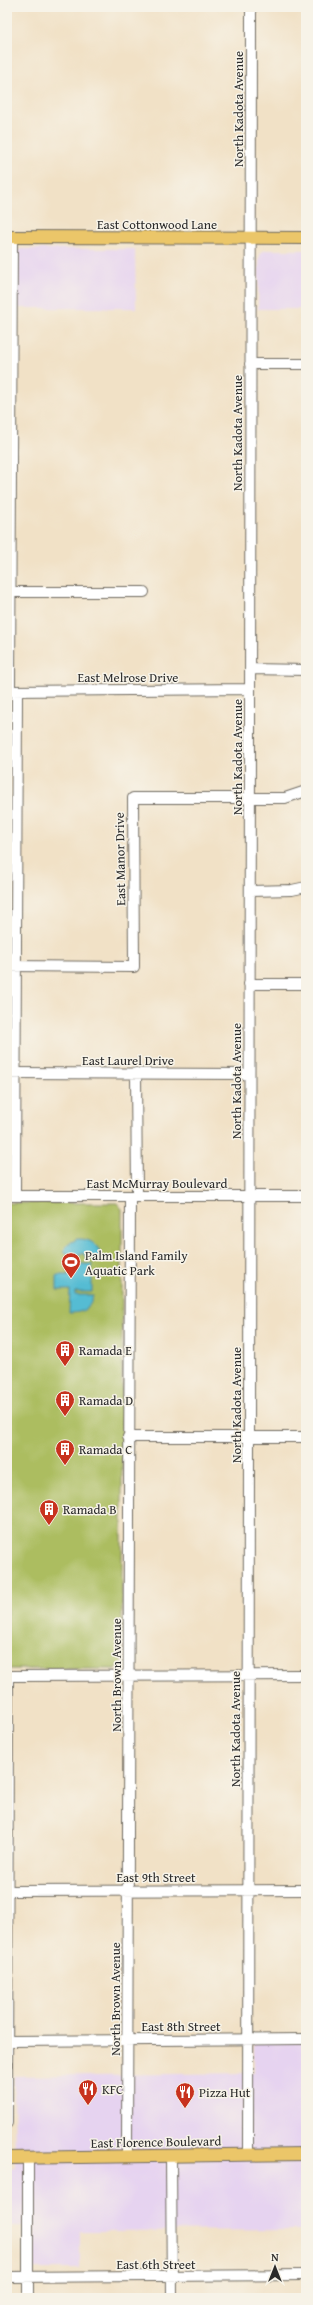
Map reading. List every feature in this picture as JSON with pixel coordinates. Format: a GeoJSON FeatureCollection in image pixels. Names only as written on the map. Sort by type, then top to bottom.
{"type":"FeatureCollection","features":[{"type":"Feature","properties":{"kind":"main road","name":"East Cottonwood Lane"},"geometry":{"type":"LineString","coordinates":[[9,238],[306,238]]}},
{"type":"Feature","properties":{"kind":"main road","name":"East Florence Boulevard"},"geometry":{"type":"LineString","coordinates":[[7,2158],[127,2155],[306,2154]]}},
{"type":"Feature","properties":{"kind":"street","name":"North Kadota Avenue"},"geometry":{"type":"LineString","coordinates":[[248,2155],[251,7]]}},
{"type":"Feature","properties":{"kind":"street"},"geometry":{"type":"LineString","coordinates":[[9,238],[9,442],[12,691],[11,1196]]}},
{"type":"Feature","properties":{"kind":"street"},"geometry":{"type":"LineString","coordinates":[[250,364],[306,364]]}},
{"type":"Feature","properties":{"kind":"street"},"geometry":{"type":"LineString","coordinates":[[10,592],[144,592]]}},
{"type":"Feature","properties":{"kind":"street"},"geometry":{"type":"LineString","coordinates":[[250,670],[306,670]]}},
{"type":"Feature","properties":{"kind":"street","name":"East Melrose Drive"},"geometry":{"type":"LineString","coordinates":[[12,691],[250,689]]}},
{"type":"Feature","properties":{"kind":"street","name":"East Manor Drive"},"geometry":{"type":"LineString","coordinates":[[11,966],[134,967],[132,798],[285,798],[306,792]]}},
{"type":"Feature","properties":{"kind":"street"},"geometry":{"type":"LineString","coordinates":[[250,891],[292,890],[306,887]]}},
{"type":"Feature","properties":{"kind":"street"},"geometry":{"type":"LineString","coordinates":[[249,984],[306,984]]}},
{"type":"Feature","properties":{"kind":"street","name":"East Laurel Drive"},"geometry":{"type":"LineString","coordinates":[[12,1073],[249,1074]]}},
{"type":"Feature","properties":{"kind":"street","name":"North Brown Avenue"},"geometry":{"type":"LineString","coordinates":[[127,2155],[129,1676],[128,1437],[136,1073]]}},
{"type":"Feature","properties":{"kind":"street","name":"East McMurray Boulevard"},"geometry":{"type":"LineString","coordinates":[[11,1196],[306,1196]]}},
{"type":"Feature","properties":{"kind":"street"},"geometry":{"type":"LineString","coordinates":[[128,1437],[306,1436]]}},
{"type":"Feature","properties":{"kind":"street"},"geometry":{"type":"LineString","coordinates":[[7,2123],[8,1676],[306,1676]]}},
{"type":"Feature","properties":{"kind":"street","name":"East 9th Street"},"geometry":{"type":"LineString","coordinates":[[8,1891],[306,1890]]}},
{"type":"Feature","properties":{"kind":"street","name":"East 8th Street"},"geometry":{"type":"LineString","coordinates":[[8,2041],[306,2039]]}},
{"type":"Feature","properties":{"kind":"street"},"geometry":{"type":"LineString","coordinates":[[171,2155],[172,2298]]}},
{"type":"Feature","properties":{"kind":"street"},"geometry":{"type":"LineString","coordinates":[[28,2157],[28,2298]]}},
{"type":"Feature","properties":{"kind":"street","name":"East 6th Street"},"geometry":{"type":"LineString","coordinates":[[7,2277],[306,2275]]}},
{"type":"Feature","properties":{"kind":"shaded area"},"geometry":{"type":"Polygon","coordinates":[[[21,249],[135,249],[136,308],[14,308],[16,252],[21,249]]]}},
{"type":"Feature","properties":{"kind":"shaded area"},"geometry":{"type":"Polygon","coordinates":[[[265,250],[306,250],[306,309],[258,309],[259,258],[261,253],[265,250]]]}},
{"type":"Feature","properties":{"kind":"shaded area"},"geometry":{"type":"Polygon","coordinates":[[[254,2042],[306,2042],[306,2230],[80,2231],[80,2269],[34,2269],[34,2226],[7,2226],[7,2168],[15,2168],[14,2076],[254,2073],[254,2042]]]}},
{"type":"Feature","properties":{"kind":"green space"},"geometry":{"type":"Polygon","coordinates":[[[7,1203],[117,1203],[122,1209],[122,1662],[116,1669],[7,1669],[7,1203]]]}},
{"type":"Feature","properties":{"kind":"water"},"geometry":{"type":"Polygon","coordinates":[[[77,1239],[94,1243],[99,1249],[101,1258],[87,1259],[83,1253],[75,1258],[75,1264],[92,1264],[92,1292],[75,1292],[75,1295],[93,1295],[88,1307],[82,1311],[69,1313],[70,1290],[57,1290],[57,1275],[69,1275],[70,1254],[63,1252],[68,1244],[77,1239]]]}},
{"type":"Feature","properties":{"kind":"place","name":"Palm Island Family Aquatic Park"},"geometry":{"type":"Point","coordinates":[71,1279]}},
{"type":"Feature","properties":{"kind":"place","name":"Ramada E"},"geometry":{"type":"Point","coordinates":[65,1367]}},
{"type":"Feature","properties":{"kind":"place","name":"Ramada D"},"geometry":{"type":"Point","coordinates":[65,1417]}},
{"type":"Feature","properties":{"kind":"place","name":"Ramada C"},"geometry":{"type":"Point","coordinates":[65,1466]}},
{"type":"Feature","properties":{"kind":"place","name":"Ramada B"},"geometry":{"type":"Point","coordinates":[49,1526]}},
{"type":"Feature","properties":{"kind":"place","name":"KFC"},"geometry":{"type":"Point","coordinates":[88,2106]}},
{"type":"Feature","properties":{"kind":"place","name":"Pizza Hut"},"geometry":{"type":"Point","coordinates":[185,2109]}}]}
